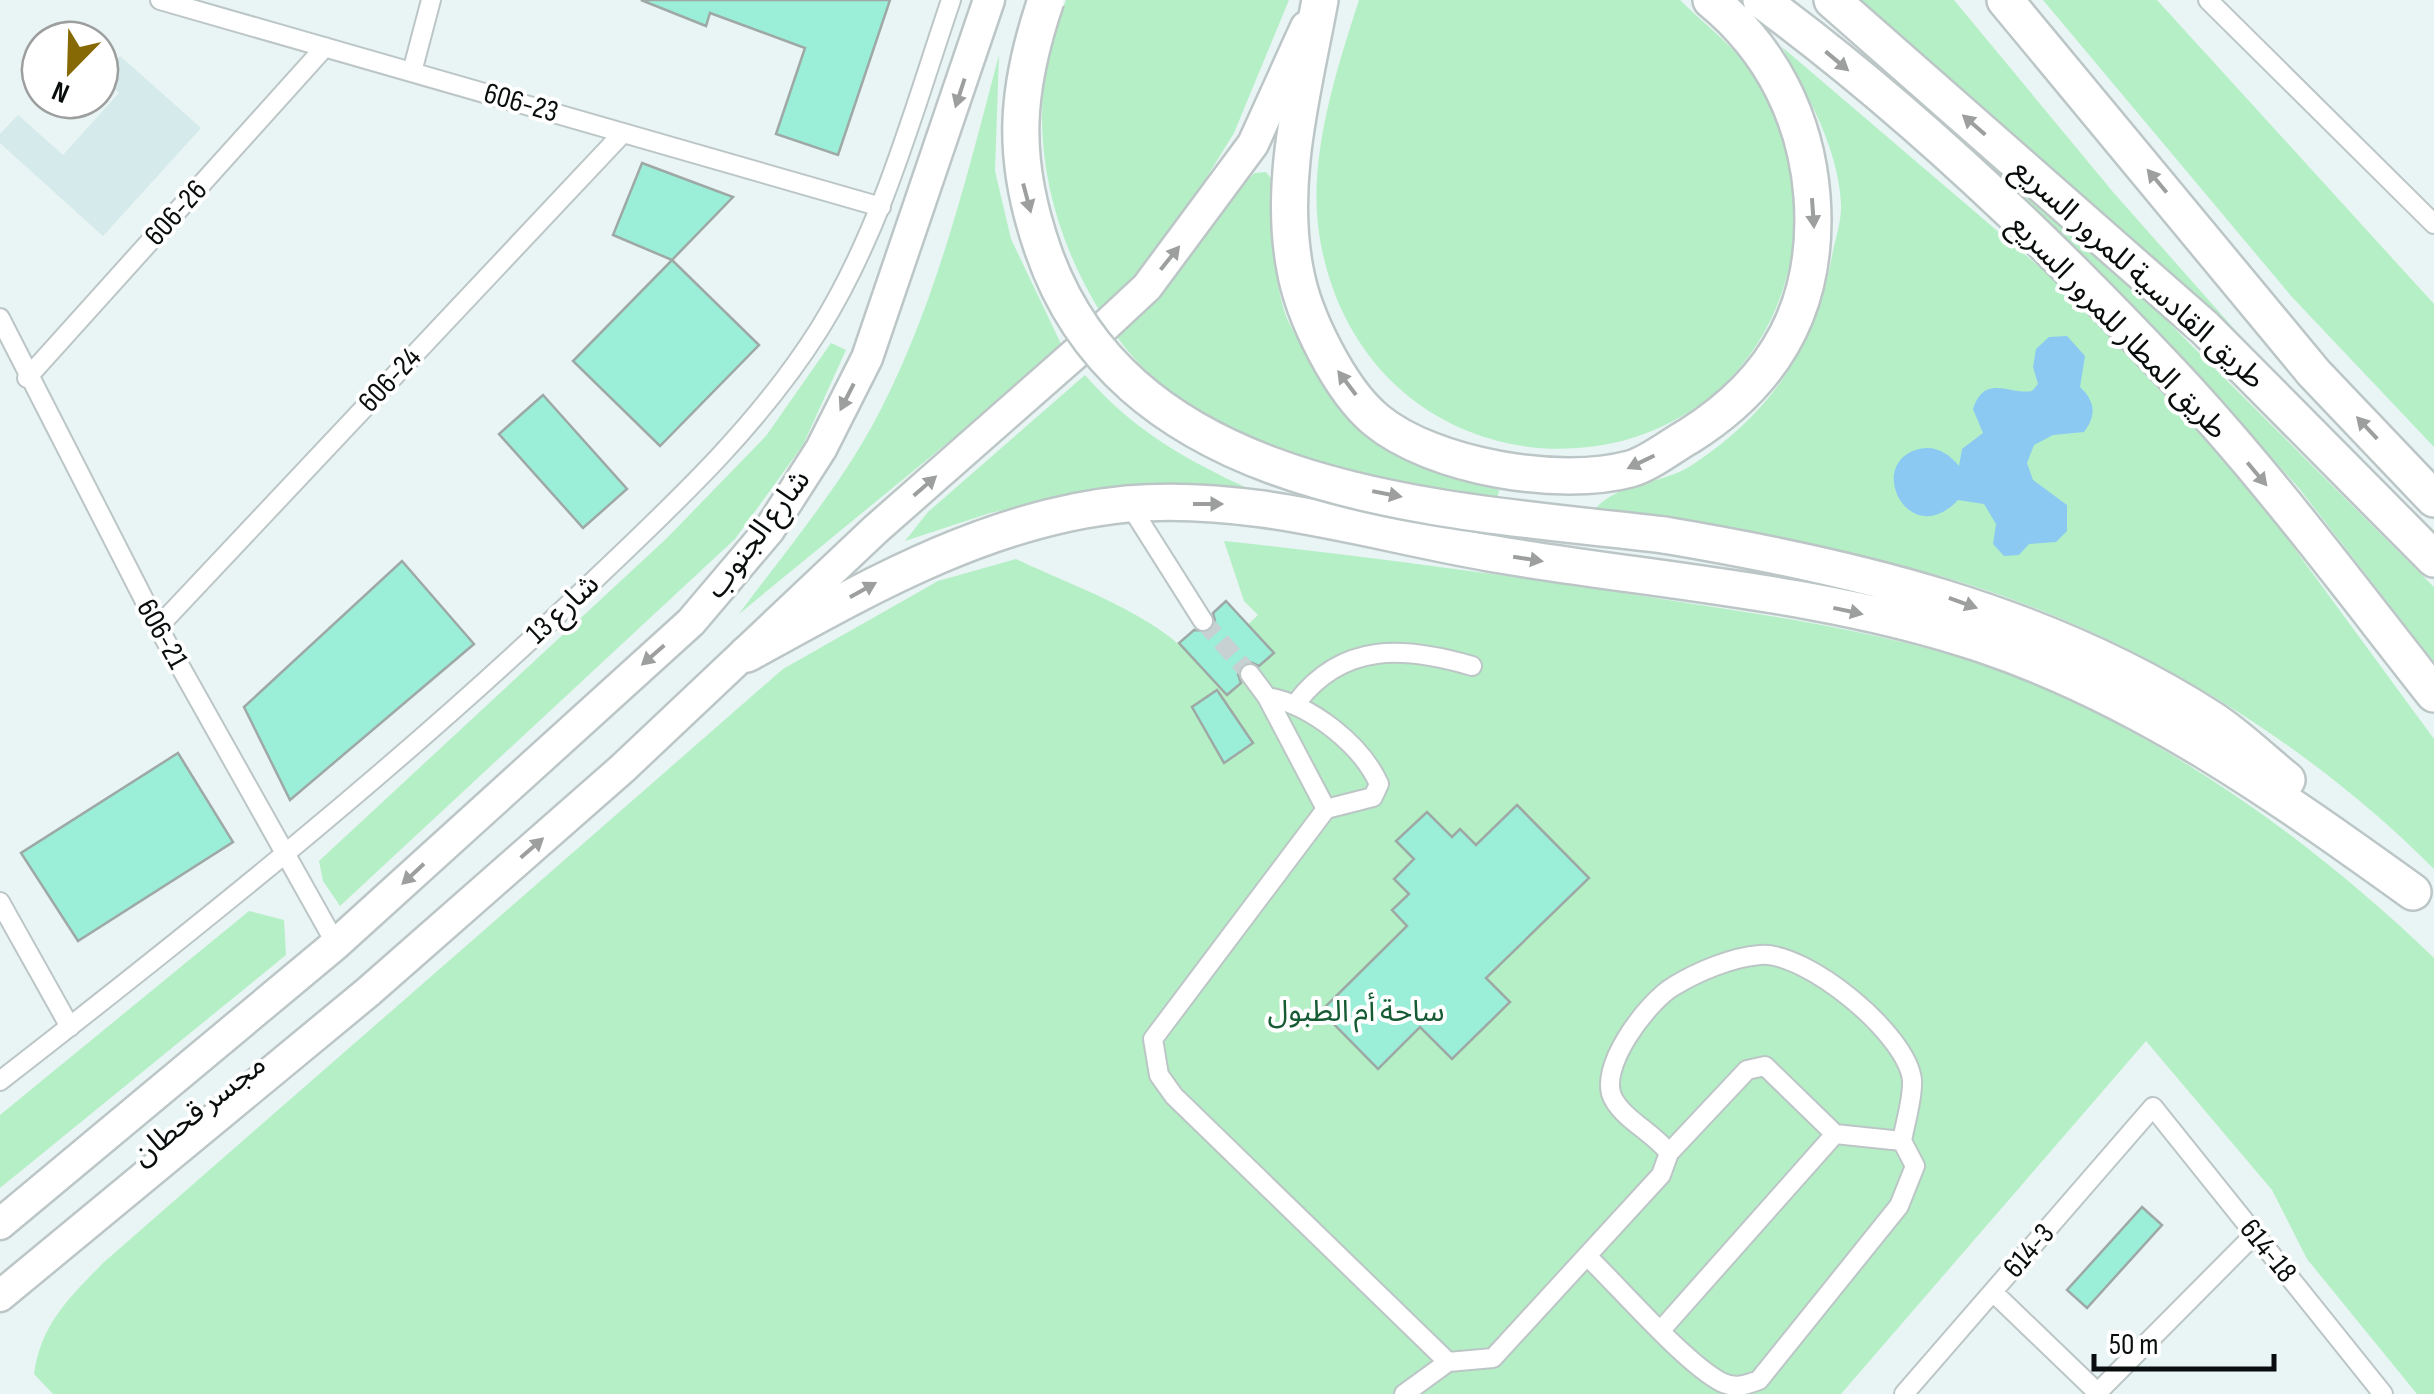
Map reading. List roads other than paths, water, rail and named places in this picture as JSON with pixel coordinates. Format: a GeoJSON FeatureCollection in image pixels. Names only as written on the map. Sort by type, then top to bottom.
{"type":"FeatureCollection","features":[{"type":"Feature","properties":{"kind":"highway"},"geometry":{"type":"LineString","coordinates":[[1046,0],[1028,54],[1019,114],[1020,174],[1032,220],[1050,272],[1080,327],[1161,410],[1208,440],[1263,465],[1328,483],[1459,510],[1664,535],[1800,558],[1928,590],[2124,668],[2213,720],[2424,902]]}},
{"type":"Feature","properties":{"kind":"highway"},"geometry":{"type":"LineString","coordinates":[[1320,0],[1292,152],[1290,212],[1295,270],[1311,323],[1341,376],[1376,420],[1432,450],[1514,475],[1632,469],[1728,411],[1776,358],[1806,293],[1814,231],[1809,165],[1798,117],[1762,53],[1712,0]]}},
{"type":"Feature","properties":{"kind":"highway","name":"طريق المطار للمرور السريع"},"geometry":{"type":"LineString","coordinates":[[1761,0],[1912,124],[2044,245],[2171,373],[2310,537],[2434,694]]}},
{"type":"Feature","properties":{"kind":"highway","name":"طريق القادسية للمرور السريع"},"geometry":{"type":"LineString","coordinates":[[1832,0],[2205,328],[2434,559]]}},
{"type":"Feature","properties":{"kind":"highway"},"geometry":{"type":"LineString","coordinates":[[2006,0],[2314,373],[2434,499]]}},
{"type":"Feature","properties":{"kind":"highway"},"geometry":{"type":"LineString","coordinates":[[747,654],[916,562],[1077,512],[1129,504],[1232,504],[1489,553],[1763,594],[1981,644],[2110,697],[2196,745],[2306,815],[2424,902]]}},
{"type":"Feature","properties":{"kind":"main road","name":"شارع الجنوب"},"geometry":{"type":"LineString","coordinates":[[363,920],[690,622],[768,530],[821,448],[867,358],[991,0]]}},
{"type":"Feature","properties":{"kind":"main road"},"geometry":{"type":"LineString","coordinates":[[1103,328],[1147,287],[1253,144],[1320,0]]}},
{"type":"Feature","properties":{"kind":"main road"},"geometry":{"type":"LineString","coordinates":[[0,1296],[406,958],[747,654],[876,529],[1076,354]]}},
{"type":"Feature","properties":{"kind":"main road"},"geometry":{"type":"LineString","coordinates":[[0,1224],[363,920]]}},
{"type":"Feature","properties":{"kind":"main road","name":"مجسر قحطان"},"geometry":{"type":"LineString","coordinates":[[0,1273],[213,1084],[363,920]]}},
{"type":"Feature","properties":{"kind":"main road","name":"مجسر قحطان"},"geometry":{"type":"LineString","coordinates":[[0,1248],[213,1084],[406,958]]}},
{"type":"Feature","properties":{"kind":"street","name":"606-23"},"geometry":{"type":"LineString","coordinates":[[160,0],[881,207]]}},
{"type":"Feature","properties":{"kind":"street"},"geometry":{"type":"LineString","coordinates":[[412,72],[430,0]]}},
{"type":"Feature","properties":{"kind":"street","name":"شارع 13"},"geometry":{"type":"LineString","coordinates":[[0,1081],[285,853],[506,662],[738,437],[820,328],[881,207],[950,0]]}},
{"type":"Feature","properties":{"kind":"street"},"geometry":{"type":"LineString","coordinates":[[2208,0],[2432,218]]}},
{"type":"Feature","properties":{"kind":"street","name":"606-26"},"geometry":{"type":"LineString","coordinates":[[26,378],[325,47]]}},
{"type":"Feature","properties":{"kind":"street","name":"606-24"},"geometry":{"type":"LineString","coordinates":[[158,627],[623,133]]}},
{"type":"Feature","properties":{"kind":"street","name":"606-21"},"geometry":{"type":"LineString","coordinates":[[0,318],[26,378],[158,627],[336,944]]}},
{"type":"Feature","properties":{"kind":"street"},"geometry":{"type":"LineString","coordinates":[[1129,504],[1204,621]]}},
{"type":"Feature","properties":{"kind":"street"},"geometry":{"type":"LineString","coordinates":[[1297,702],[1317,676],[1338,662],[1381,654],[1430,654],[1472,666]]}},
{"type":"Feature","properties":{"kind":"street"},"geometry":{"type":"LineString","coordinates":[[1250,674],[1268,697],[1326,808]]}},
{"type":"Feature","properties":{"kind":"street"},"geometry":{"type":"LineString","coordinates":[[1268,697],[1297,702],[1370,763],[1379,784],[1373,796],[1326,808],[1153,1039],[1153,1058],[1174,1096],[1448,1362]]}},
{"type":"Feature","properties":{"kind":"street"},"geometry":{"type":"LineString","coordinates":[[0,902],[70,1027]]}},
{"type":"Feature","properties":{"kind":"street"},"geometry":{"type":"LineString","coordinates":[[1589,1258],[1723,1383],[1741,1387],[1759,1380],[1899,1206],[1915,1166],[1902,1141],[1912,1080],[1902,1052],[1857,1002],[1804,967],[1763,954],[1725,963],[1670,987],[1624,1040],[1608,1077],[1613,1100],[1668,1153]]}},
{"type":"Feature","properties":{"kind":"street"},"geometry":{"type":"LineString","coordinates":[[1404,1394],[1448,1362],[1493,1358],[1589,1258],[1661,1175],[1668,1153],[1748,1070],[1765,1066],[1835,1134],[1902,1141]]}},
{"type":"Feature","properties":{"kind":"street","name":"614-18"},"geometry":{"type":"LineString","coordinates":[[2153,1107],[2384,1394]]}},
{"type":"Feature","properties":{"kind":"street","name":"614-3"},"geometry":{"type":"LineString","coordinates":[[1904,1394],[2153,1107]]}},
{"type":"Feature","properties":{"kind":"street"},"geometry":{"type":"LineString","coordinates":[[1662,1329],[1835,1134]]}},
{"type":"Feature","properties":{"kind":"street"},"geometry":{"type":"LineString","coordinates":[[1993,1292],[2099,1393],[2254,1235]]}},
{"type":"Feature","properties":{"kind":"water"},"geometry":{"type":"Polygon","coordinates":[[[2067,336],[2085,356],[2080,387],[2091,403],[2091,420],[2084,432],[2053,435],[2034,445],[2027,463],[2033,480],[2067,505],[2067,531],[2056,542],[2029,544],[2019,555],[2004,556],[1993,544],[1996,524],[1984,504],[1958,500],[1940,513],[1924,516],[1910,510],[1894,485],[1895,470],[1903,457],[1931,448],[1946,454],[1959,466],[1962,449],[1983,433],[1973,409],[1978,398],[1998,388],[2032,391],[2038,384],[2033,367],[2036,349],[2049,337],[2067,336]]]}},
{"type":"Feature","properties":{"kind":"tunnel"},"geometry":{"type":"LineString","coordinates":[[1203,621],[1250,674]]}},
{"type":"Feature","properties":{"kind":"park label","name":"ساحة أم الطبول"},"geometry":{"type":"Point","coordinates":[1356,1012]}}]}
